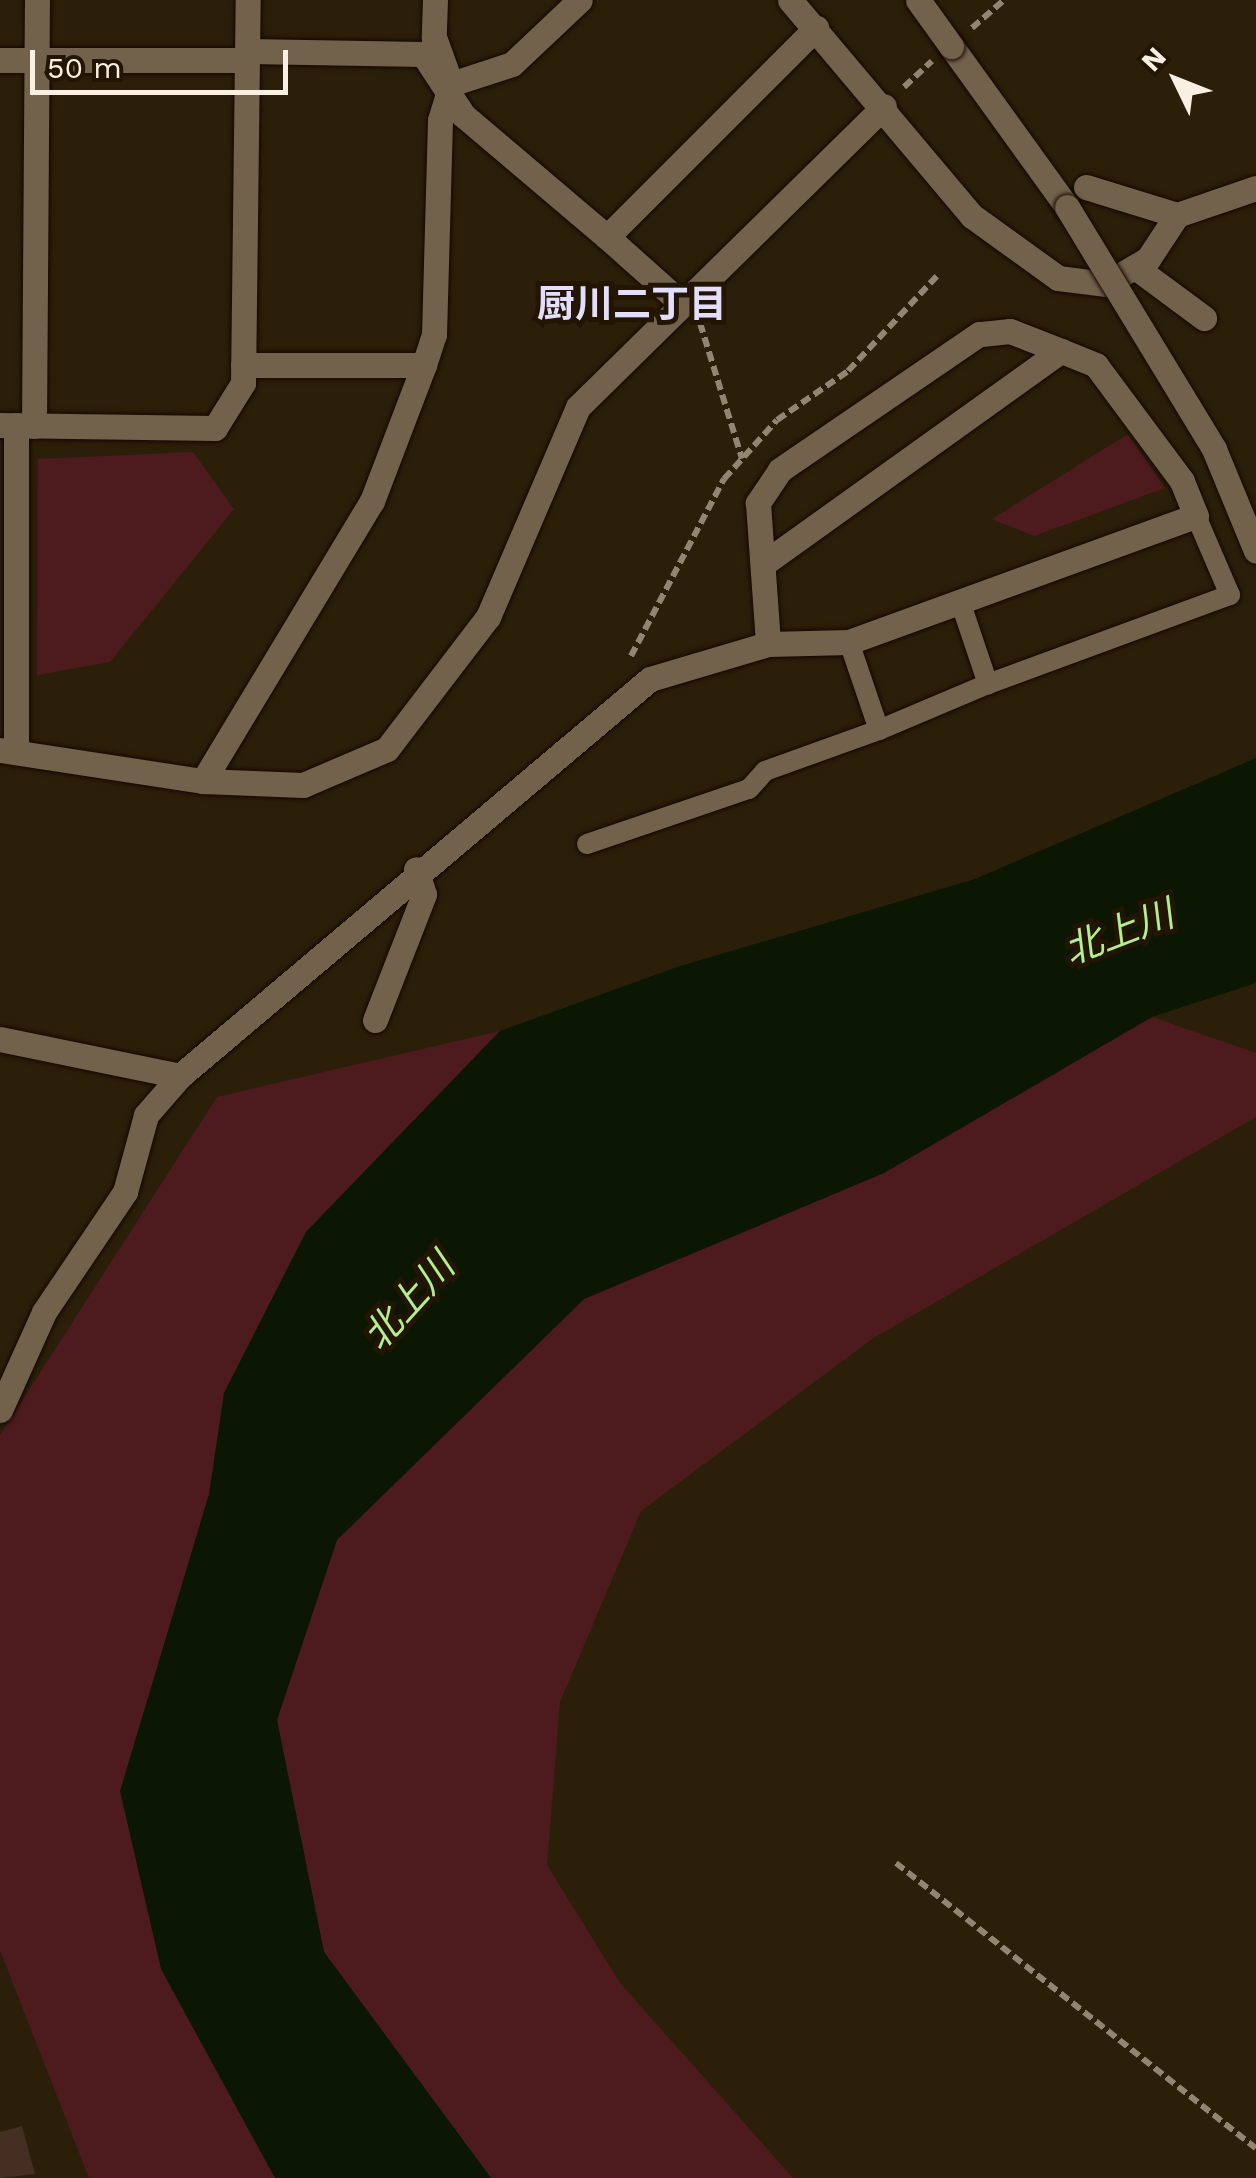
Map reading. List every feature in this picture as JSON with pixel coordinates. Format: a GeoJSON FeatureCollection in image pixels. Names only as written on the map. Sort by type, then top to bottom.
{"type":"FeatureCollection","features":[{"type":"Feature","properties":{"kind":"street"},"geometry":{"type":"LineString","coordinates":[[37,0],[17,425],[8,751],[203,781],[303,785],[386,749],[416,720],[488,617],[578,407],[884,106]]}},
{"type":"Feature","properties":{"kind":"street"},"geometry":{"type":"LineString","coordinates":[[17,425],[215,428],[242,384],[248,0]]}},
{"type":"Feature","properties":{"kind":"street"},"geometry":{"type":"LineString","coordinates":[[435,0],[434,36],[464,115],[606,237],[686,298]]}},
{"type":"Feature","properties":{"kind":"street"},"geometry":{"type":"LineString","coordinates":[[450,84],[512,64],[580,0]]}},
{"type":"Feature","properties":{"kind":"street"},"geometry":{"type":"LineString","coordinates":[[790,0],[884,106],[972,216],[1025,258],[1058,278],[1105,284],[1135,267],[1177,216],[1256,188]]}},
{"type":"Feature","properties":{"kind":"street"},"geometry":{"type":"LineString","coordinates":[[918,0],[1164,357],[1256,551]]}},
{"type":"Feature","properties":{"kind":"street"},"geometry":{"type":"LineString","coordinates":[[606,237],[816,28]]}},
{"type":"Feature","properties":{"kind":"street"},"geometry":{"type":"LineString","coordinates":[[0,60],[423,54],[450,84]]}},
{"type":"Feature","properties":{"kind":"street"},"geometry":{"type":"LineString","coordinates":[[203,781],[372,502],[424,365],[434,335],[440,120],[450,84]]}},
{"type":"Feature","properties":{"kind":"street"},"geometry":{"type":"LineString","coordinates":[[1086,187],[1177,216]]}},
{"type":"Feature","properties":{"kind":"street"},"geometry":{"type":"LineString","coordinates":[[1135,267],[1204,318]]}},
{"type":"Feature","properties":{"kind":"street"},"geometry":{"type":"LineString","coordinates":[[0,1410],[44,1312],[124,1192],[146,1115],[180,1076],[416,868],[618,700],[650,679],[768,644],[849,642],[1196,516],[1182,481],[1096,364],[1010,331],[978,334],[780,470],[758,503],[768,644]]}},
{"type":"Feature","properties":{"kind":"street"},"geometry":{"type":"LineString","coordinates":[[763,564],[1061,351]]}},
{"type":"Feature","properties":{"kind":"street"},"geometry":{"type":"LineString","coordinates":[[243,365],[424,365]]}},
{"type":"Feature","properties":{"kind":"street"},"geometry":{"type":"LineString","coordinates":[[376,1020],[424,894],[416,868]]}},
{"type":"Feature","properties":{"kind":"street"},"geometry":{"type":"LineString","coordinates":[[0,1039],[180,1076]]}},
{"type":"Feature","properties":{"kind":"lane"},"geometry":{"type":"LineString","coordinates":[[587,844],[749,789],[765,771],[1230,595],[1196,516]]}},
{"type":"Feature","properties":{"kind":"lane"},"geometry":{"type":"LineString","coordinates":[[960,602],[988,684]]}},
{"type":"Feature","properties":{"kind":"lane"},"geometry":{"type":"LineString","coordinates":[[849,642],[879,730]]}},
{"type":"Feature","properties":{"kind":"path"},"geometry":{"type":"LineString","coordinates":[[618,700],[636,636],[742,459],[778,420],[848,371],[936,276]]}},
{"type":"Feature","properties":{"kind":"path"},"geometry":{"type":"LineString","coordinates":[[686,298],[742,459]]}},
{"type":"Feature","properties":{"kind":"path"},"geometry":{"type":"LineString","coordinates":[[742,459],[780,470]]}},
{"type":"Feature","properties":{"kind":"path"},"geometry":{"type":"LineString","coordinates":[[896,1863],[1256,2148]]}},
{"type":"Feature","properties":{"kind":"shaded area"},"geometry":{"type":"Polygon","coordinates":[[[1128,434],[1165,488],[1034,536],[992,519],[1128,434]]]}},
{"type":"Feature","properties":{"kind":"shaded area"},"geometry":{"type":"Polygon","coordinates":[[[193,452],[234,509],[110,662],[37,675],[38,459],[193,452]]]}},
{"type":"Feature","properties":{"kind":"shaded area"},"geometry":{"type":"Polygon","coordinates":[[[1152,1017],[1256,1053],[1256,1117],[872,1339],[641,1511],[560,1702],[547,1865],[620,1983],[793,2178],[491,2178],[324,1952],[277,1720],[337,1540],[584,1299],[884,1173],[1152,1017]]]}},
{"type":"Feature","properties":{"kind":"shaded area"},"geometry":{"type":"Polygon","coordinates":[[[500,1031],[306,1232],[224,1393],[161,1969],[275,2178],[89,2178],[0,1950],[0,1435],[217,1097],[500,1031]]]}},
{"type":"Feature","properties":{"kind":"water","name":"北上川"},"geometry":{"type":"Polygon","coordinates":[[[1256,758],[1256,983],[1152,1017],[884,1173],[584,1299],[337,1540],[277,1720],[324,1952],[491,2178],[275,2178],[161,1969],[120,1791],[209,1494],[224,1393],[306,1232],[500,1031],[677,967],[975,879],[1256,758]]]}},
{"type":"Feature","properties":{"kind":"building"},"geometry":{"type":"Polygon","coordinates":[[[22,2126],[35,2174],[0,2178],[0,2132],[22,2126]]]}},
{"type":"Feature","properties":{"kind":"district","name":"厨川二丁目"},"geometry":{"type":"Point","coordinates":[632,305]}}]}
